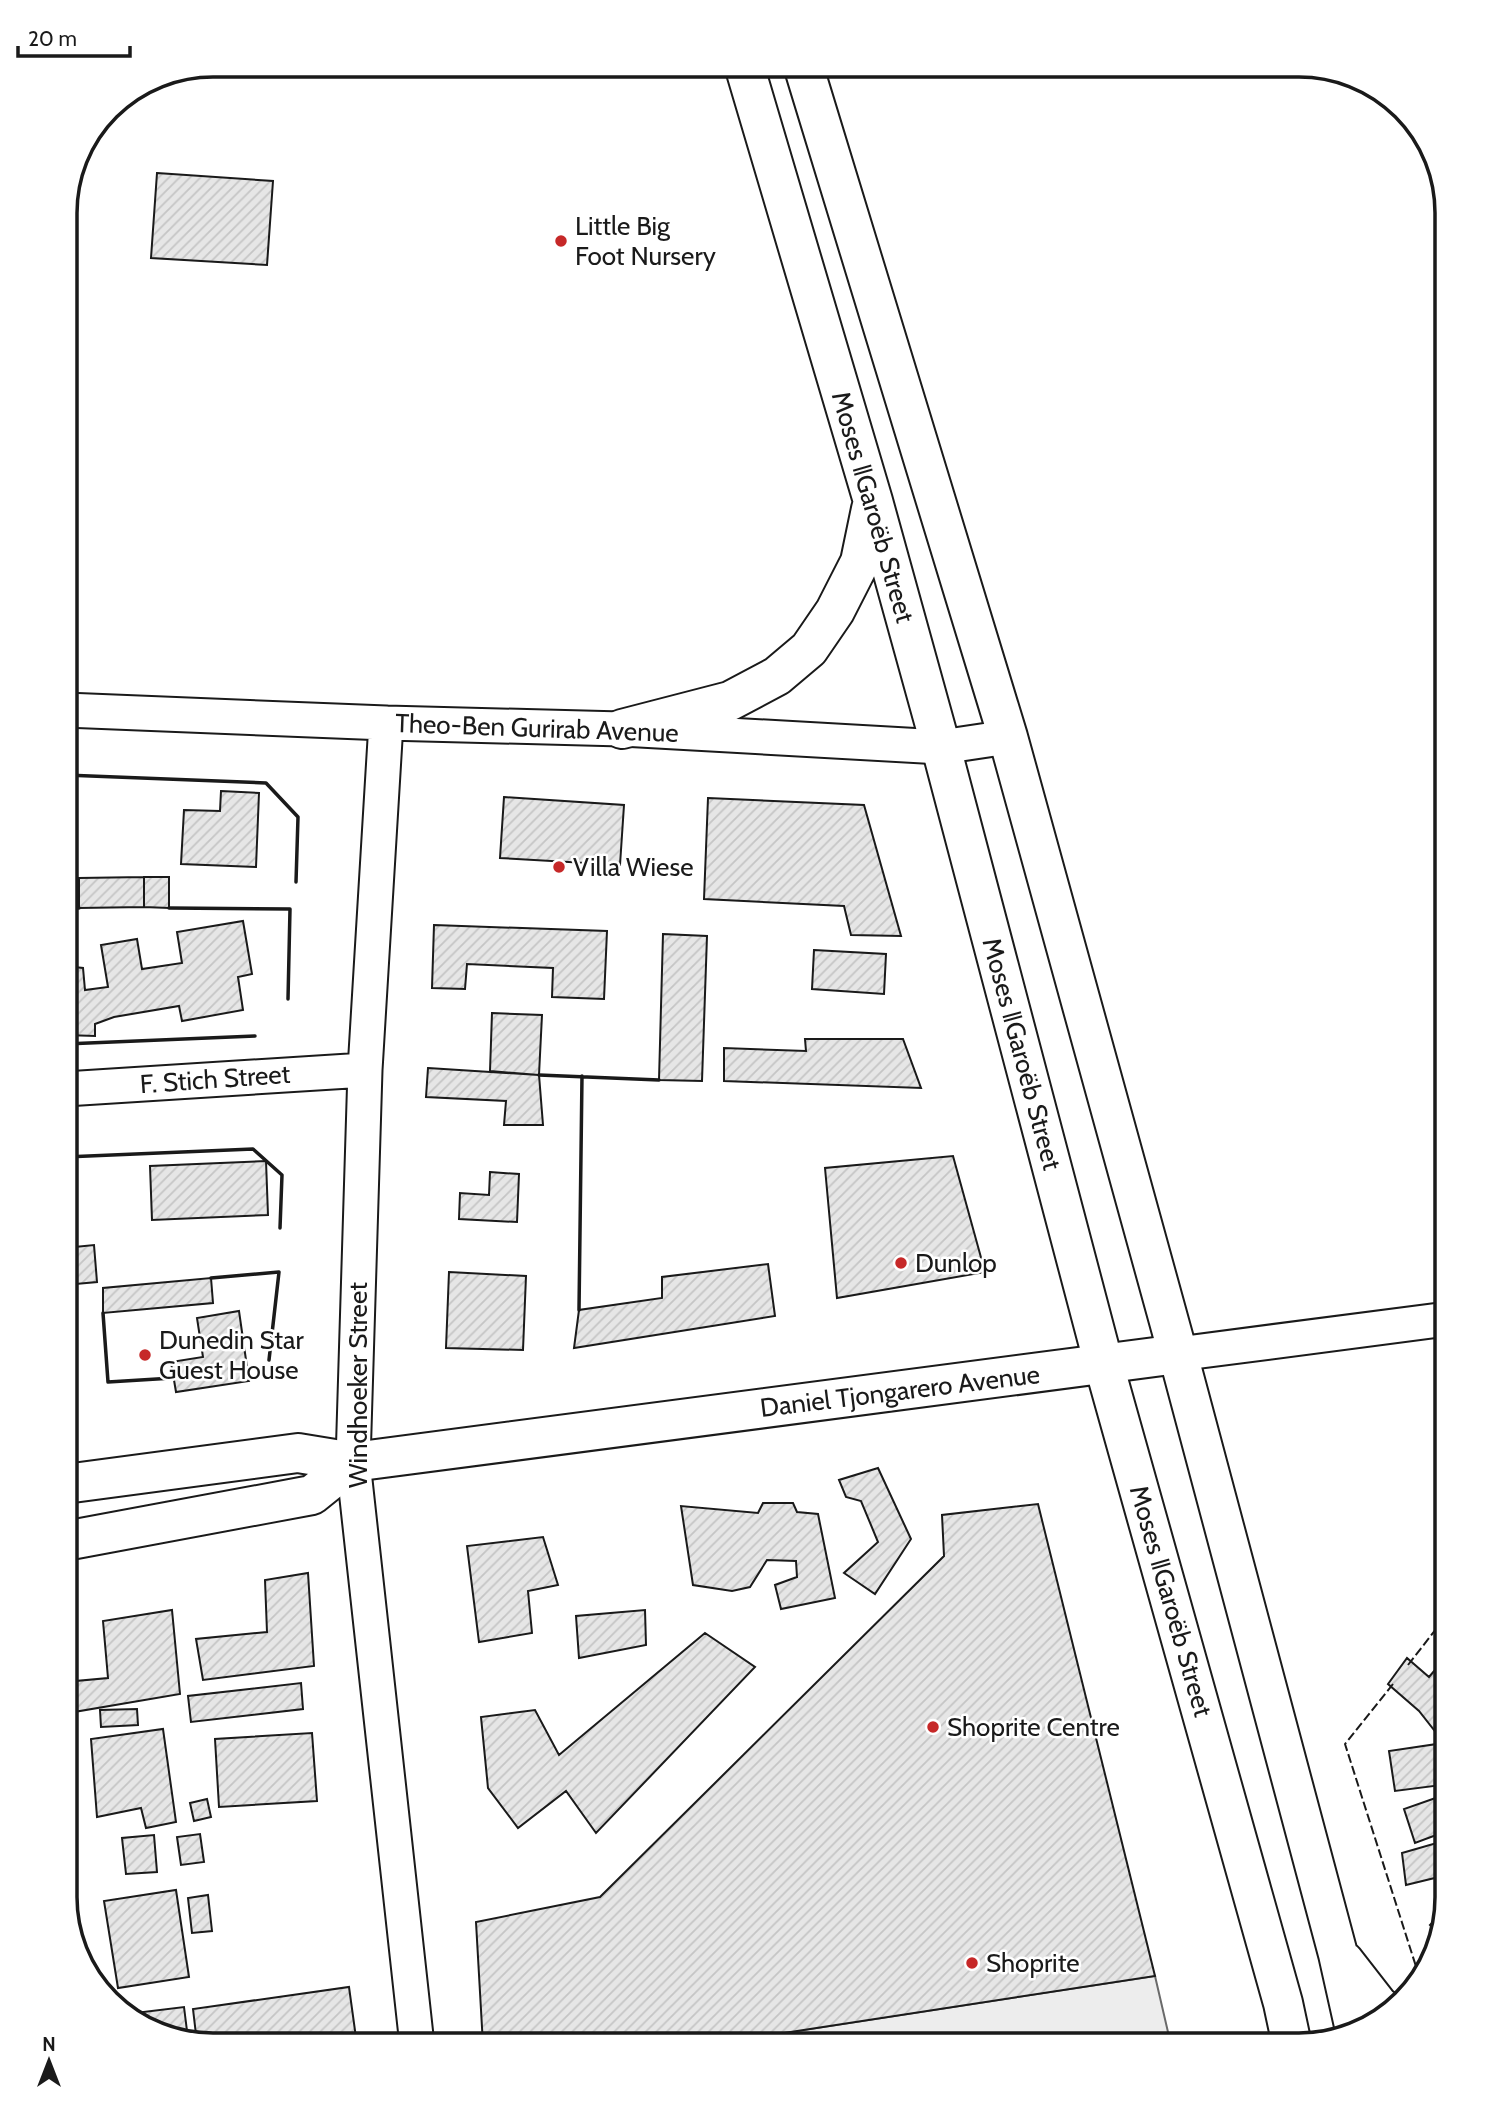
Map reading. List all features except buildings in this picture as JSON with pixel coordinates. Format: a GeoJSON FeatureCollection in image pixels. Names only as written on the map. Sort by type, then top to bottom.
{"type":"FeatureCollection","features":[{"type":"Feature","properties":{"kind":"main road","name":"Moses ǁGaroëb Street"},"geometry":{"type":"LineString","coordinates":[[748,77],[873,500],[1104,1365],[1289,2033]]}},
{"type":"Feature","properties":{"kind":"main road"},"geometry":{"type":"LineString","coordinates":[[807,77],[1008,737],[1178,1353],[1338,1954],[1353,2022]]}},
{"type":"Feature","properties":{"kind":"main road"},"geometry":{"type":"LineString","coordinates":[[622,729],[730,701],[777,676],[809,649],[835,611],[860,562],[873,500]]}},
{"type":"Feature","properties":{"kind":"main road","name":"Daniel Tjongarero Avenue"},"geometry":{"type":"LineString","coordinates":[[77,1481],[298,1453],[354,1462],[1104,1365],[1178,1353]]}},
{"type":"Feature","properties":{"kind":"main road","name":"Daniel Tjongarero Avenue"},"geometry":{"type":"LineString","coordinates":[[77,1539],[312,1494],[354,1462]]}},
{"type":"Feature","properties":{"kind":"main road"},"geometry":{"type":"LineString","coordinates":[[1338,1954],[1380,2006]]}},
{"type":"Feature","properties":{"kind":"street","name":"Theo-Ben Gurirab Avenue"},"geometry":{"type":"LineString","coordinates":[[77,710],[622,729],[941,747],[1008,737]]}},
{"type":"Feature","properties":{"kind":"street","name":"Windhoeker Street"},"geometry":{"type":"LineString","coordinates":[[386,723],[365,1070],[354,1462],[417,2033]]}},
{"type":"Feature","properties":{"kind":"street","name":"F. Stich Street"},"geometry":{"type":"LineString","coordinates":[[77,1088],[365,1070]]}},
{"type":"Feature","properties":{"kind":"street","name":"Daniel Tjongarero Avenue"},"geometry":{"type":"LineString","coordinates":[[1178,1353],[1435,1321]]}},
{"type":"Feature","properties":{"kind":"shaded area"},"geometry":{"type":"Polygon","coordinates":[[[1155,1976],[1168,2033],[784,2033],[1155,1976]]]}},
{"type":"Feature","properties":{"kind":"fence"},"geometry":{"type":"LineString","coordinates":[[1408,1665],[1435,1630]]}},
{"type":"Feature","properties":{"kind":"fence"},"geometry":{"type":"LineString","coordinates":[[1393,1684],[1345,1744],[1416,1966]]}},
{"type":"Feature","properties":{"kind":"wall"},"geometry":{"type":"LineString","coordinates":[[77,775],[266,783],[298,817],[296,882]]}},
{"type":"Feature","properties":{"kind":"wall"},"geometry":{"type":"LineString","coordinates":[[169,908],[290,909],[288,999]]}},
{"type":"Feature","properties":{"kind":"wall"},"geometry":{"type":"LineString","coordinates":[[77,1043],[255,1036]]}},
{"type":"Feature","properties":{"kind":"wall"},"geometry":{"type":"LineString","coordinates":[[539,1075],[659,1080]]}},
{"type":"Feature","properties":{"kind":"wall"},"geometry":{"type":"LineString","coordinates":[[579,1310],[582,1076]]}},
{"type":"Feature","properties":{"kind":"wall"},"geometry":{"type":"LineString","coordinates":[[77,1156],[253,1149],[282,1175],[280,1228]]}},
{"type":"Feature","properties":{"kind":"wall"},"geometry":{"type":"LineString","coordinates":[[211,1278],[279,1272],[269,1360]]}},
{"type":"Feature","properties":{"kind":"wall"},"geometry":{"type":"LineString","coordinates":[[103,1313],[108,1382],[173,1378]]}},
{"type":"Feature","properties":{"kind":"place","name":"Little Big Foot Nursery"},"geometry":{"type":"Point","coordinates":[561,241]}},
{"type":"Feature","properties":{"kind":"place","name":"Villa Wiese"},"geometry":{"type":"Point","coordinates":[559,867]}},
{"type":"Feature","properties":{"kind":"place","name":"Dunlop"},"geometry":{"type":"Point","coordinates":[901,1263]}},
{"type":"Feature","properties":{"kind":"place","name":"Dunedin Star Guest House"},"geometry":{"type":"Point","coordinates":[145,1355]}},
{"type":"Feature","properties":{"kind":"place","name":"Shoprite Centre"},"geometry":{"type":"Point","coordinates":[933,1727]}},
{"type":"Feature","properties":{"kind":"place","name":"Shoprite"},"geometry":{"type":"Point","coordinates":[972,1963]}}]}
